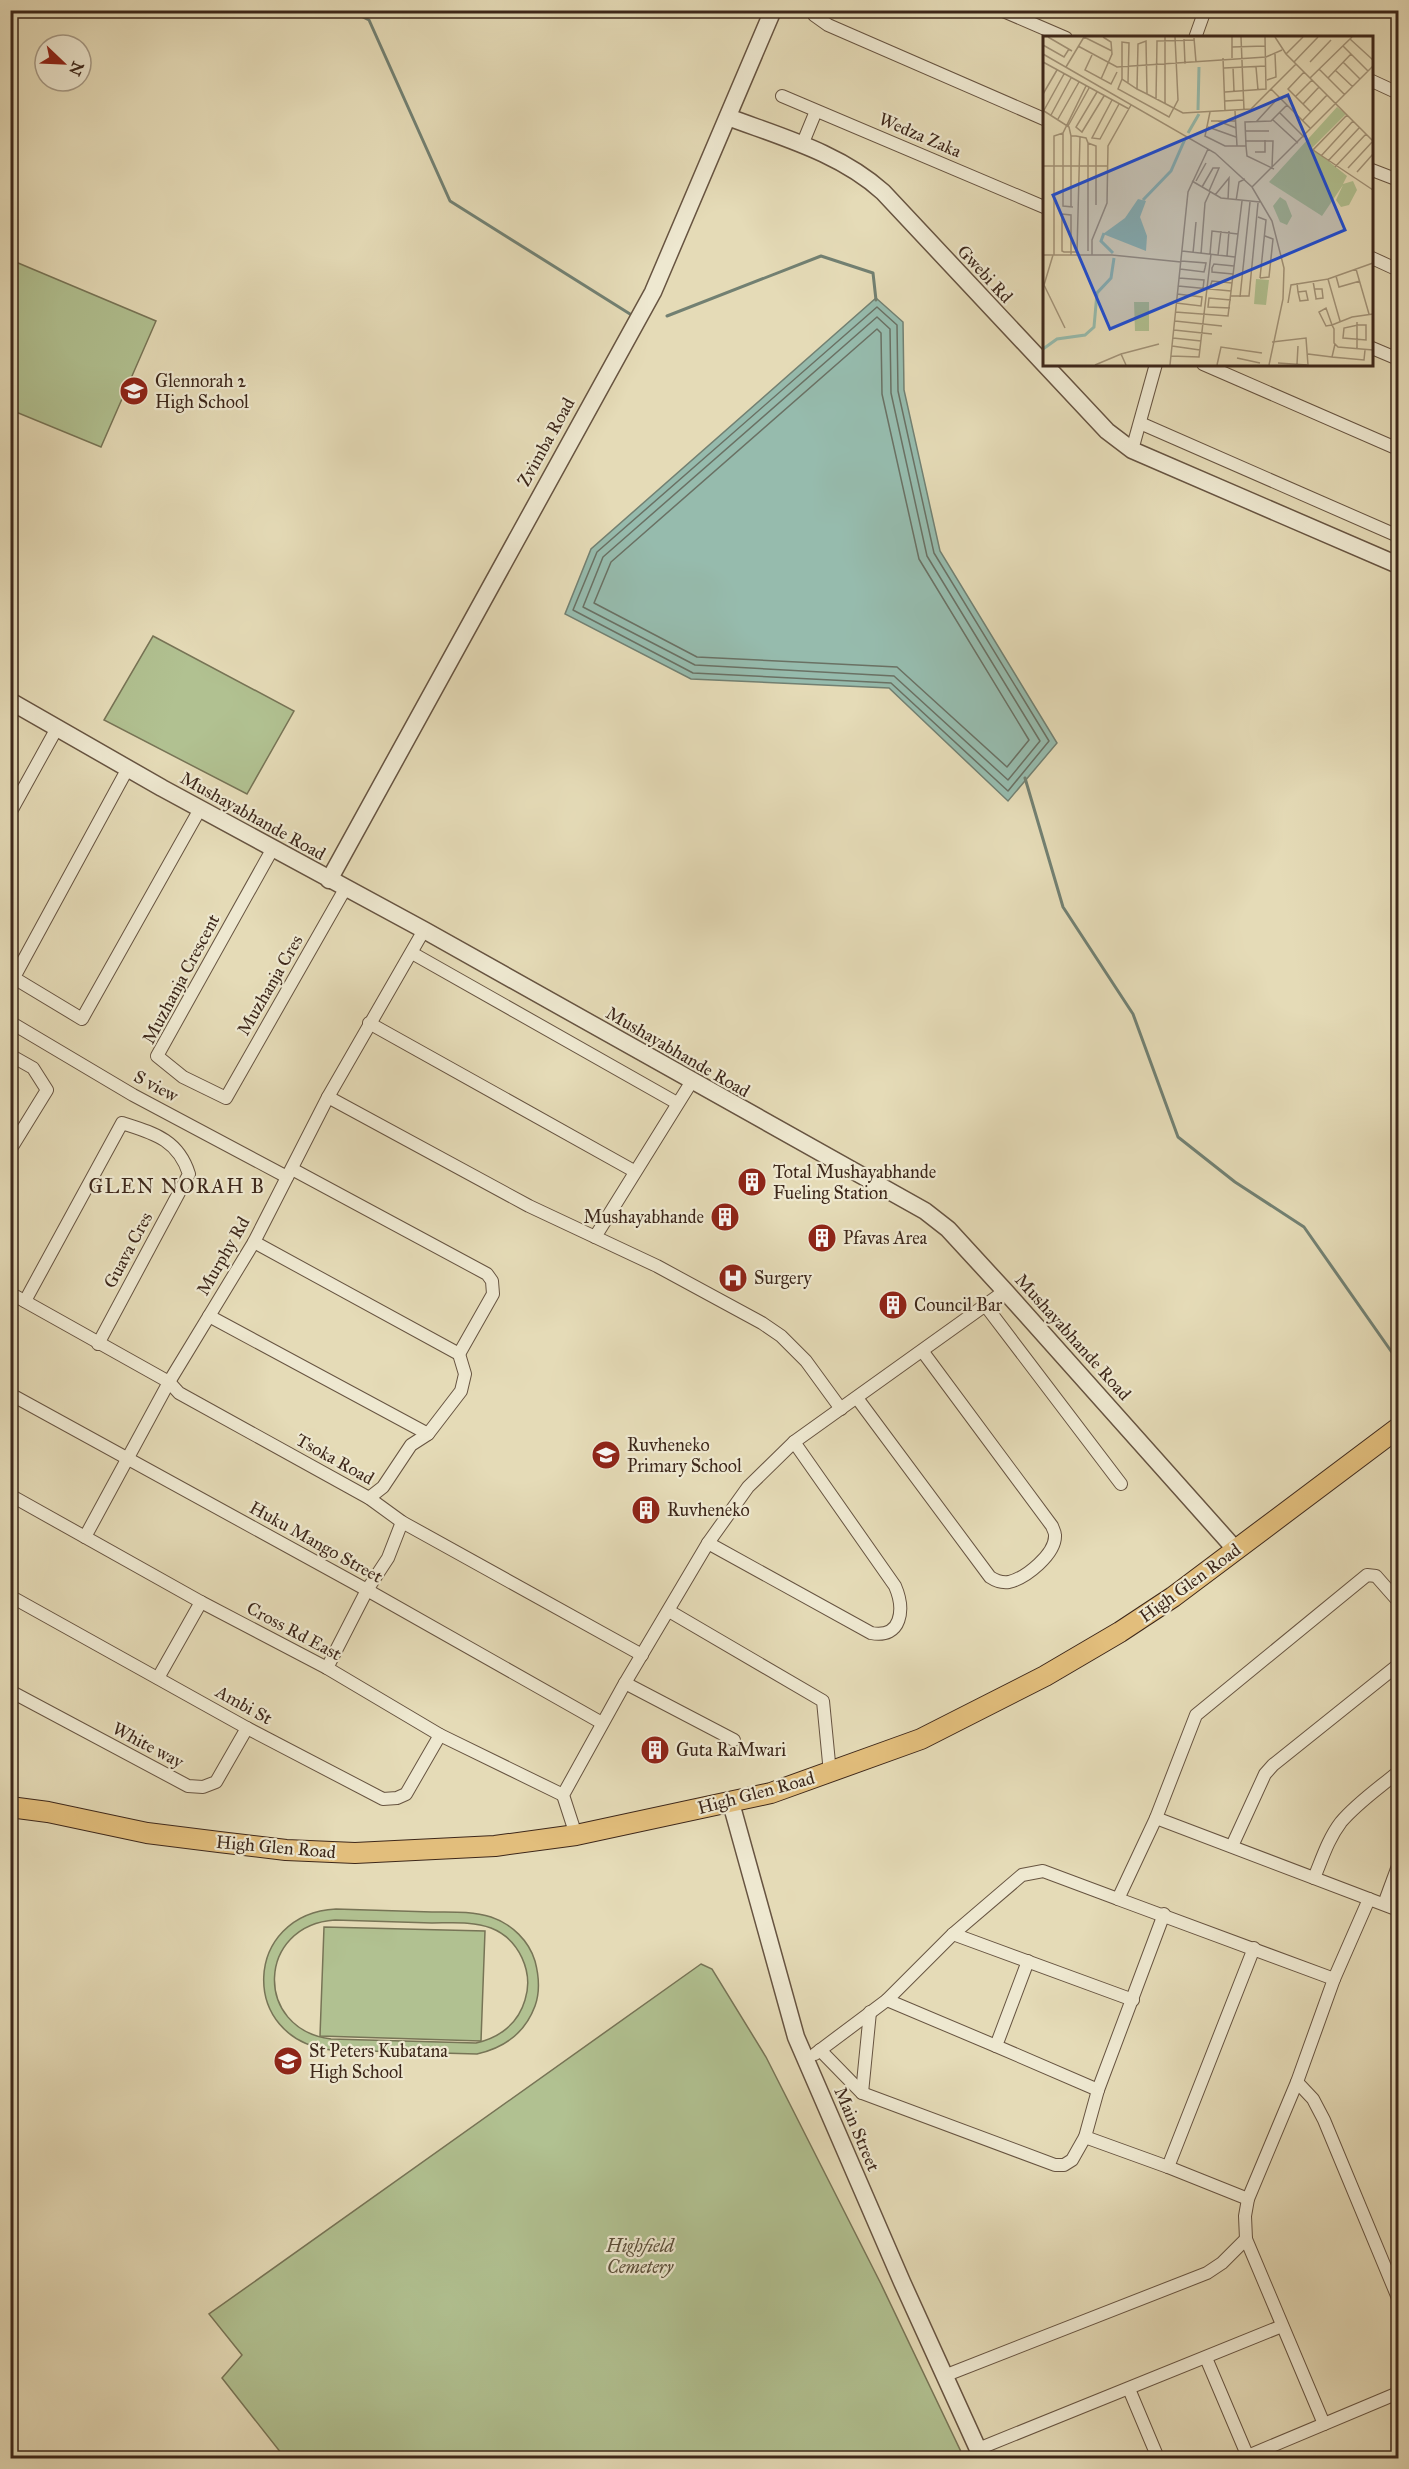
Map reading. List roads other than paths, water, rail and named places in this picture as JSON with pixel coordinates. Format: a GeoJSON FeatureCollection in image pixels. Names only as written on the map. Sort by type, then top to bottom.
{"type":"FeatureCollection","features":[{"type":"Feature","properties":{"kind":"main road","name":"High Glen Road"},"geometry":{"type":"LineString","coordinates":[[14,1807],[147,1833],[297,1850],[355,1853],[495,1846],[576,1835],[731,1803],[830,1773],[921,1739],[1045,1676],[1120,1632],[1173,1597],[1398,1428]]}},
{"type":"Feature","properties":{"kind":"street","name":"Zvimba Road"},"geometry":{"type":"LineString","coordinates":[[329,880],[653,292],[773,10]]}},
{"type":"Feature","properties":{"kind":"street"},"geometry":{"type":"LineString","coordinates":[[813,10],[814,15],[828,25],[1043,119]]}},
{"type":"Feature","properties":{"kind":"street"},"geometry":{"type":"LineString","coordinates":[[1001,10],[1061,36]]}},
{"type":"Feature","properties":{"kind":"street"},"geometry":{"type":"LineString","coordinates":[[1196,36],[1205,10]]}},
{"type":"Feature","properties":{"kind":"street"},"geometry":{"type":"LineString","coordinates":[[1373,82],[1398,93]]}},
{"type":"Feature","properties":{"kind":"street","name":"Wedza Zaka"},"geometry":{"type":"LineString","coordinates":[[782,96],[1043,207]]}},
{"type":"Feature","properties":{"kind":"street"},"geometry":{"type":"LineString","coordinates":[[802,145],[816,111]]}},
{"type":"Feature","properties":{"kind":"street","name":"Gwebi Rd"},"geometry":{"type":"LineString","coordinates":[[728,117],[802,145],[853,168],[883,192],[1043,363]]}},
{"type":"Feature","properties":{"kind":"street"},"geometry":{"type":"LineString","coordinates":[[1373,171],[1398,180]]}},
{"type":"Feature","properties":{"kind":"street"},"geometry":{"type":"LineString","coordinates":[[1373,259],[1398,270]]}},
{"type":"Feature","properties":{"kind":"street"},"geometry":{"type":"LineString","coordinates":[[1373,349],[1398,359]]}},
{"type":"Feature","properties":{"kind":"street","name":"Gwebi Rd"},"geometry":{"type":"LineString","coordinates":[[1046,366],[1107,431],[1132,450],[1398,565]]}},
{"type":"Feature","properties":{"kind":"street"},"geometry":{"type":"LineString","coordinates":[[1132,450],[1155,366]]}},
{"type":"Feature","properties":{"kind":"street"},"geometry":{"type":"LineString","coordinates":[[1208,366],[1398,449]]}},
{"type":"Feature","properties":{"kind":"street"},"geometry":{"type":"LineString","coordinates":[[1140,423],[1398,536]]}},
{"type":"Feature","properties":{"kind":"street","name":"Mushayabhande Road"},"geometry":{"type":"LineString","coordinates":[[10,701],[200,809],[424,930],[926,1211],[948,1229],[1005,1291],[1236,1550]]}},
{"type":"Feature","properties":{"kind":"street"},"geometry":{"type":"LineString","coordinates":[[10,813],[57,728]]}},
{"type":"Feature","properties":{"kind":"street"},"geometry":{"type":"LineString","coordinates":[[128,768],[12,980],[82,1019],[200,809]]}},
{"type":"Feature","properties":{"kind":"street","name":"Muzhanja Crescent"},"geometry":{"type":"LineString","coordinates":[[226,1098],[183,1077],[157,1056],[273,848]]}},
{"type":"Feature","properties":{"kind":"street","name":"Muzhanja Cres"},"geometry":{"type":"LineString","coordinates":[[226,1098],[345,889]]}},
{"type":"Feature","properties":{"kind":"street","name":"Murphy Rd"},"geometry":{"type":"LineString","coordinates":[[86,1536],[170,1382],[254,1242],[328,1097],[424,930]]}},
{"type":"Feature","properties":{"kind":"street"},"geometry":{"type":"LineString","coordinates":[[412,952],[677,1103]]}},
{"type":"Feature","properties":{"kind":"street","name":"S view"},"geometry":{"type":"LineString","coordinates":[[10,1022],[134,1095],[487,1274],[492,1281],[493,1294],[459,1354]]}},
{"type":"Feature","properties":{"kind":"street"},"geometry":{"type":"LineString","coordinates":[[369,1023],[634,1171]]}},
{"type":"Feature","properties":{"kind":"street"},"geometry":{"type":"LineString","coordinates":[[10,1055],[33,1068],[47,1090],[10,1150]]}},
{"type":"Feature","properties":{"kind":"street"},"geometry":{"type":"LineString","coordinates":[[595,1237],[692,1081]]}},
{"type":"Feature","properties":{"kind":"street"},"geometry":{"type":"LineString","coordinates":[[328,1097],[530,1206],[657,1266],[762,1323],[781,1336],[806,1361],[841,1409]]}},
{"type":"Feature","properties":{"kind":"street","name":"Guava Cres"},"geometry":{"type":"LineString","coordinates":[[25,1301],[122,1122],[158,1136],[171,1145],[184,1160],[189,1173],[98,1344]]}},
{"type":"Feature","properties":{"kind":"street"},"geometry":{"type":"LineString","coordinates":[[254,1242],[459,1354],[465,1374],[461,1391],[428,1434],[411,1445],[383,1487],[369,1498]]}},
{"type":"Feature","properties":{"kind":"street"},"geometry":{"type":"LineString","coordinates":[[576,1835],[563,1795],[625,1683],[708,1543],[748,1487],[794,1442],[1005,1291]]}},
{"type":"Feature","properties":{"kind":"street","name":"Tsoka Road"},"geometry":{"type":"LineString","coordinates":[[10,1293],[170,1382],[179,1393],[369,1498],[402,1522],[642,1655]]}},
{"type":"Feature","properties":{"kind":"street"},"geometry":{"type":"LineString","coordinates":[[985,1305],[1121,1484]]}},
{"type":"Feature","properties":{"kind":"street"},"geometry":{"type":"LineString","coordinates":[[209,1316],[428,1434]]}},
{"type":"Feature","properties":{"kind":"street"},"geometry":{"type":"LineString","coordinates":[[856,1398],[990,1577],[1003,1582],[1022,1576],[1038,1564],[1053,1546],[1055,1536],[1052,1526],[922,1352]]}},
{"type":"Feature","properties":{"kind":"street","name":"Huku Mango Street"},"geometry":{"type":"LineString","coordinates":[[10,1394],[367,1590],[602,1723]]}},
{"type":"Feature","properties":{"kind":"street"},"geometry":{"type":"LineString","coordinates":[[708,1543],[870,1633],[880,1635],[890,1632],[897,1625],[900,1598],[896,1586],[794,1442]]}},
{"type":"Feature","properties":{"kind":"street","name":"Cross Rd East"},"geometry":{"type":"LineString","coordinates":[[10,1495],[201,1602],[327,1668],[440,1736],[563,1795]]}},
{"type":"Feature","properties":{"kind":"street"},"geometry":{"type":"LineString","coordinates":[[327,1668],[367,1590],[388,1558],[402,1522]]}},
{"type":"Feature","properties":{"kind":"street"},"geometry":{"type":"LineString","coordinates":[[1118,1899],[1156,1818],[1196,1715],[1367,1575],[1376,1576],[1398,1601]]}},
{"type":"Feature","properties":{"kind":"street","name":"Ambi St"},"geometry":{"type":"LineString","coordinates":[[10,1596],[247,1728],[383,1799],[397,1798],[406,1794],[440,1736]]}},
{"type":"Feature","properties":{"kind":"street"},"geometry":{"type":"LineString","coordinates":[[158,1678],[201,1602]]}},
{"type":"Feature","properties":{"kind":"street"},"geometry":{"type":"LineString","coordinates":[[669,1611],[823,1701],[830,1773]]}},
{"type":"Feature","properties":{"kind":"street"},"geometry":{"type":"LineString","coordinates":[[1232,1846],[1265,1774],[1273,1765],[1398,1665]]}},
{"type":"Feature","properties":{"kind":"street"},"geometry":{"type":"LineString","coordinates":[[625,1683],[734,1740]]}},
{"type":"Feature","properties":{"kind":"street","name":"White way"},"geometry":{"type":"LineString","coordinates":[[10,1691],[188,1786],[203,1787],[216,1782],[247,1728]]}},
{"type":"Feature","properties":{"kind":"street"},"geometry":{"type":"LineString","coordinates":[[1314,1878],[1328,1844],[1341,1823],[1356,1807],[1398,1772]]}},
{"type":"Feature","properties":{"kind":"street","name":"Main Street"},"geometry":{"type":"LineString","coordinates":[[731,1803],[796,2037],[813,2055],[944,2376],[980,2454]]}},
{"type":"Feature","properties":{"kind":"street"},"geometry":{"type":"LineString","coordinates":[[1156,1818],[1398,1910]]}},
{"type":"Feature","properties":{"kind":"street"},"geometry":{"type":"LineString","coordinates":[[1384,1904],[1398,1866]]}},
{"type":"Feature","properties":{"kind":"street"},"geometry":{"type":"LineString","coordinates":[[1164,1914],[1098,2090],[1085,2137],[1072,2160],[1064,2165],[1055,2165],[862,2092],[813,2055],[887,2000],[953,1934],[1022,1875],[1035,1872],[1043,1871],[1164,1914],[1334,1979]]}},
{"type":"Feature","properties":{"kind":"street"},"geometry":{"type":"LineString","coordinates":[[1324,2424],[1246,2240],[1245,2216],[1248,2199],[1297,2082],[1334,1979],[1369,1899]]}},
{"type":"Feature","properties":{"kind":"street"},"geometry":{"type":"LineString","coordinates":[[953,1934],[1133,2000]]}},
{"type":"Feature","properties":{"kind":"street"},"geometry":{"type":"LineString","coordinates":[[1168,2167],[1254,1948]]}},
{"type":"Feature","properties":{"kind":"street"},"geometry":{"type":"LineString","coordinates":[[996,2046],[1028,1961]]}},
{"type":"Feature","properties":{"kind":"street"},"geometry":{"type":"LineString","coordinates":[[887,2000],[1098,2090]]}},
{"type":"Feature","properties":{"kind":"street"},"geometry":{"type":"LineString","coordinates":[[862,2092],[870,2013]]}},
{"type":"Feature","properties":{"kind":"street"},"geometry":{"type":"LineString","coordinates":[[1297,2082],[1313,2099],[1324,2120],[1398,2298]]}},
{"type":"Feature","properties":{"kind":"street"},"geometry":{"type":"LineString","coordinates":[[1085,2137],[1248,2199]]}},
{"type":"Feature","properties":{"kind":"street"},"geometry":{"type":"LineString","coordinates":[[944,2376],[1207,2273],[1222,2263],[1246,2240]]}},
{"type":"Feature","properties":{"kind":"street"},"geometry":{"type":"LineString","coordinates":[[980,2454],[1282,2326]]}},
{"type":"Feature","properties":{"kind":"street"},"geometry":{"type":"LineString","coordinates":[[1206,2358],[1246,2458],[1398,2393]]}},
{"type":"Feature","properties":{"kind":"street"},"geometry":{"type":"LineString","coordinates":[[1129,2389],[1158,2458]]}},
{"type":"Feature","properties":{"kind":"water"},"geometry":{"type":"Polygon","coordinates":[[[876,298],[903,322],[904,390],[940,551],[1057,743],[1008,801],[889,688],[691,679],[565,614],[591,549],[876,298]]]}},
{"type":"Feature","properties":{"kind":"waterway"},"geometry":{"type":"LineString","coordinates":[[349,10],[369,20],[450,201],[630,314]]}},
{"type":"Feature","properties":{"kind":"waterway"},"geometry":{"type":"LineString","coordinates":[[667,316],[821,256],[873,273],[876,300]]}},
{"type":"Feature","properties":{"kind":"waterway"},"geometry":{"type":"LineString","coordinates":[[1025,778],[1063,907],[1133,1014],[1178,1137],[1235,1182],[1304,1227],[1398,1361]]}},
{"type":"Feature","properties":{"kind":"place","name":"Glennorah 2 High School"},"geometry":{"type":"Point","coordinates":[134,391]}},
{"type":"Feature","properties":{"kind":"place","name":"Total Mushayabhande Fueling Station"},"geometry":{"type":"Point","coordinates":[752,1182]}},
{"type":"Feature","properties":{"kind":"place","name":"Mushayabhande"},"geometry":{"type":"Point","coordinates":[725,1217]}},
{"type":"Feature","properties":{"kind":"place","name":"Pfavas Area"},"geometry":{"type":"Point","coordinates":[822,1238]}},
{"type":"Feature","properties":{"kind":"place","name":"Surgery"},"geometry":{"type":"Point","coordinates":[733,1278]}},
{"type":"Feature","properties":{"kind":"place","name":"Council Bar"},"geometry":{"type":"Point","coordinates":[893,1305]}},
{"type":"Feature","properties":{"kind":"place","name":"Ruvheneko Primary School"},"geometry":{"type":"Point","coordinates":[606,1455]}},
{"type":"Feature","properties":{"kind":"place","name":"Ruvheneko"},"geometry":{"type":"Point","coordinates":[646,1510]}},
{"type":"Feature","properties":{"kind":"place","name":"Guta RaMwari"},"geometry":{"type":"Point","coordinates":[655,1750]}},
{"type":"Feature","properties":{"kind":"place","name":"St Peters Kubatana High School"},"geometry":{"type":"Point","coordinates":[288,2061]}},
{"type":"Feature","properties":{"kind":"district","name":"GLEN NORAH B"},"geometry":{"type":"Point","coordinates":[177,1186]}},
{"type":"Feature","properties":{"kind":"park label","name":"Highfield Cemetery"},"geometry":{"type":"Point","coordinates":[640,2256]}}]}
